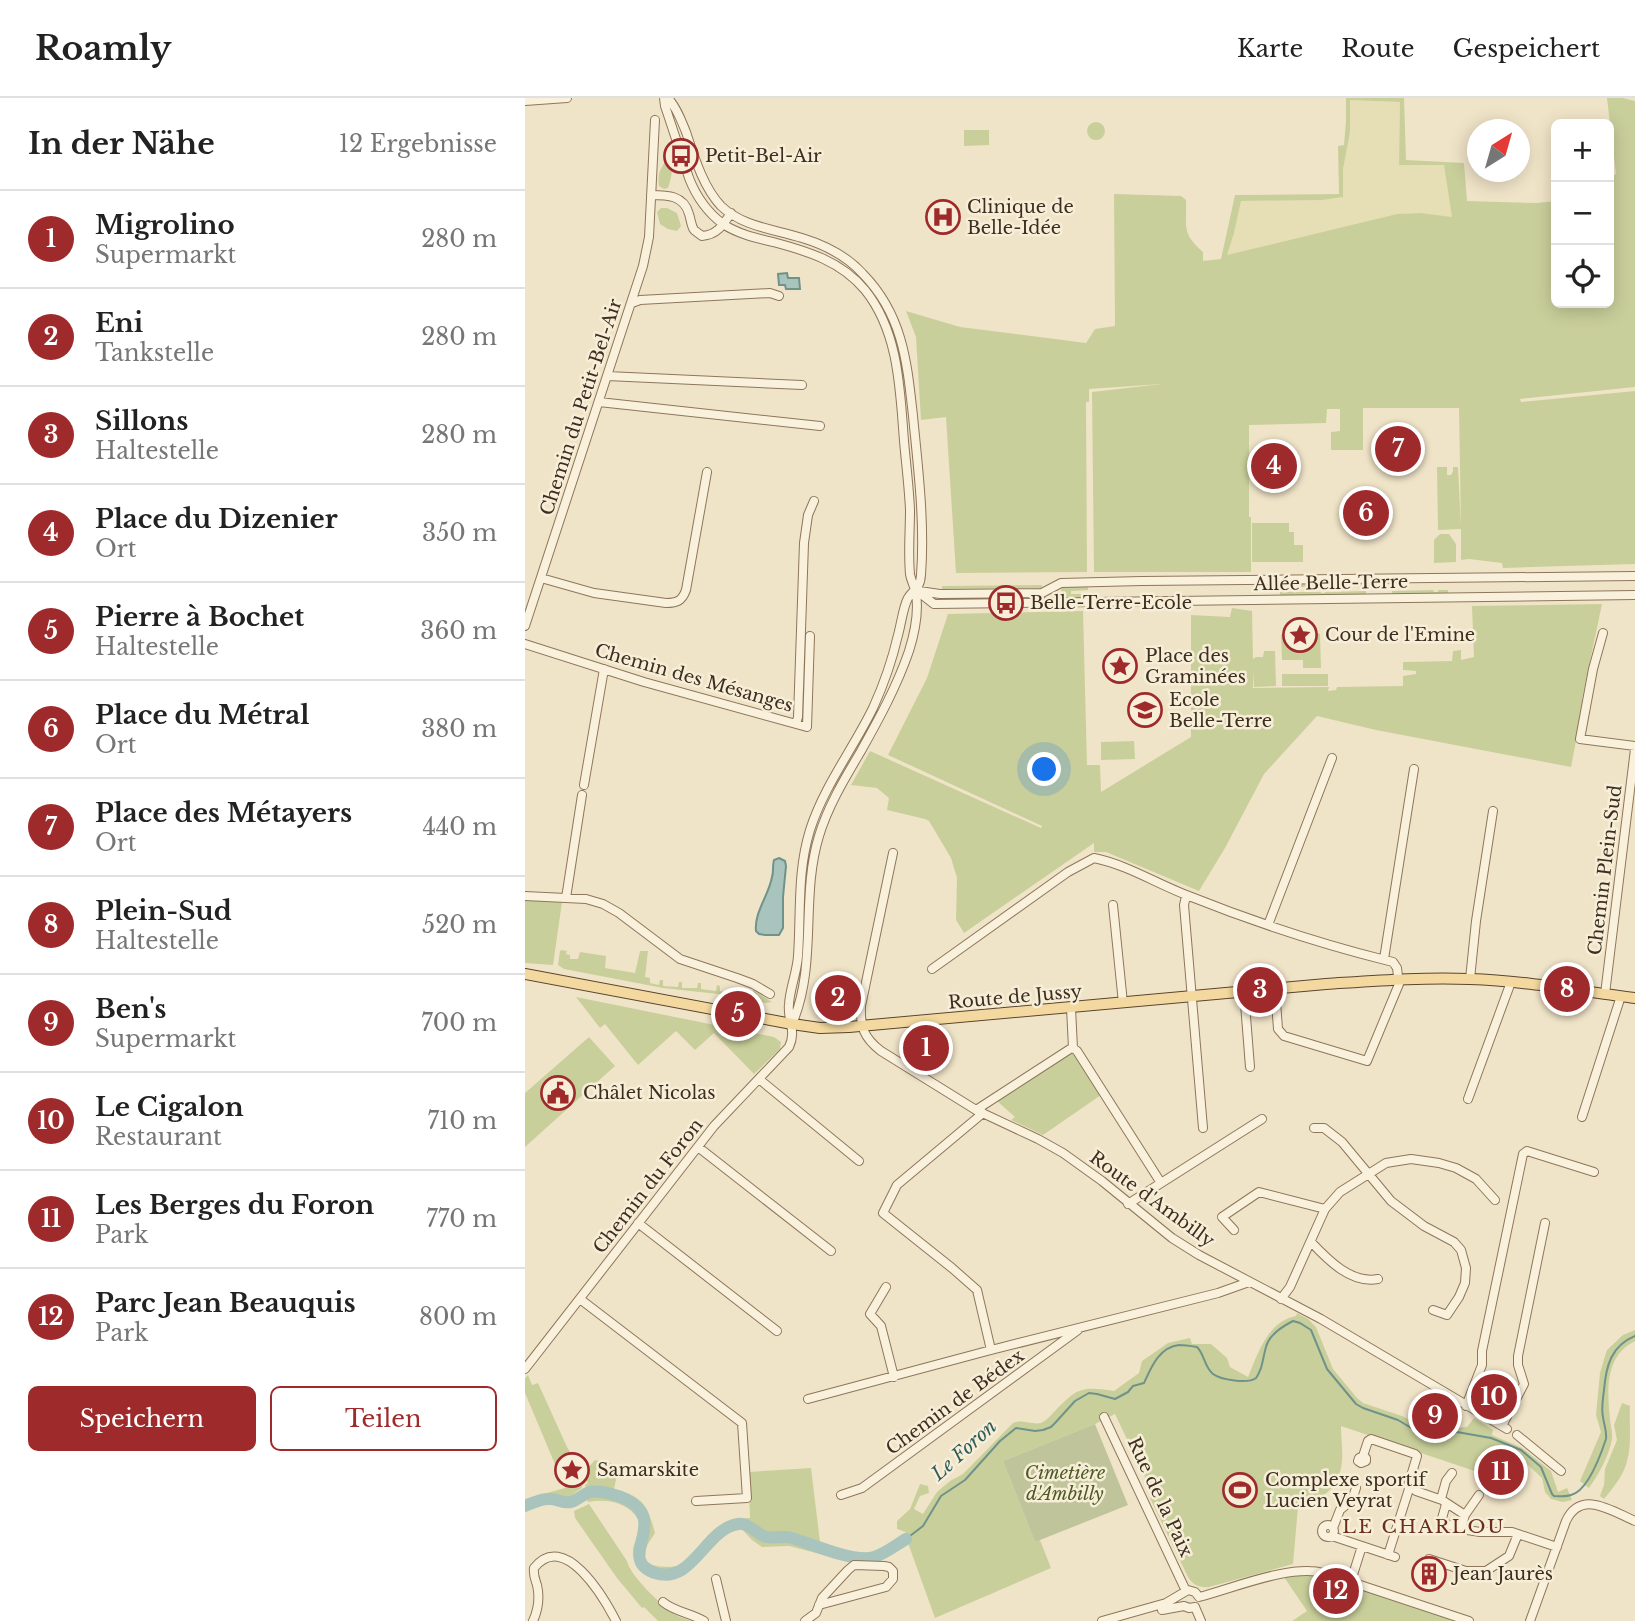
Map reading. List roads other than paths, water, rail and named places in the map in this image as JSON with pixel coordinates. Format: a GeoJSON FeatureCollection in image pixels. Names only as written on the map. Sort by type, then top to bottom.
{"type":"FeatureCollection","features":[{"type":"Feature","properties":{"kind":"main road","name":"Route de Jussy"},"geometry":{"type":"LineString","coordinates":[[525,974],[820,1028],[1275,988],[1399,980],[1470,979],[1511,982],[1635,998]]}},
{"type":"Feature","properties":{"kind":"street"},"geometry":{"type":"LineString","coordinates":[[525,101],[566,98]]}},
{"type":"Feature","properties":{"kind":"street"},"geometry":{"type":"LineString","coordinates":[[792,1024],[788,1008],[798,960],[800,877],[810,831],[824,797],[878,696],[893,657],[908,598],[916,590],[921,579],[920,488],[905,361],[899,330],[885,300],[861,271],[834,251],[801,238],[751,224],[731,214],[716,200],[707,186],[681,118],[673,103],[666,98],[665,106],[681,156],[694,189],[705,207],[724,224],[748,235],[813,253],[841,268],[865,290],[884,320],[891,341],[901,403],[909,508],[910,573],[916,590]]}},
{"type":"Feature","properties":{"kind":"street","name":"Chemin du Petit-Bel-Air"},"geometry":{"type":"LineString","coordinates":[[525,626],[643,266],[649,237],[655,120]]}},
{"type":"Feature","properties":{"kind":"street"},"geometry":{"type":"LineString","coordinates":[[650,195],[680,199],[687,208],[694,230],[702,236],[714,234],[731,214]]}},
{"type":"Feature","properties":{"kind":"street"},"geometry":{"type":"LineString","coordinates":[[632,303],[640,300],[770,293],[779,296]]}},
{"type":"Feature","properties":{"kind":"street"},"geometry":{"type":"LineString","coordinates":[[607,376],[802,385]]}},
{"type":"Feature","properties":{"kind":"street"},"geometry":{"type":"LineString","coordinates":[[599,402],[820,426]]}},
{"type":"Feature","properties":{"kind":"street"},"geometry":{"type":"LineString","coordinates":[[541,578],[594,593],[666,603],[679,601],[686,590],[707,472]]}},
{"type":"Feature","properties":{"kind":"street"},"geometry":{"type":"LineString","coordinates":[[796,724],[799,717],[804,543],[808,515],[814,501]]}},
{"type":"Feature","properties":{"kind":"street","name":"Allée Belle-Terre"},"geometry":{"type":"LineString","coordinates":[[916,590],[940,594],[1042,593],[1061,583],[1635,576]]}},
{"type":"Feature","properties":{"kind":"street","name":"Allée Belle-Terre"},"geometry":{"type":"LineString","coordinates":[[916,590],[934,604],[1635,595]]}},
{"type":"Feature","properties":{"kind":"street","name":"Chemin du Foron"},"geometry":{"type":"LineString","coordinates":[[525,1369],[714,1126],[789,1047],[793,1038],[792,1024],[798,1011],[805,979],[811,873],[819,837],[831,806],[902,670],[918,614],[916,590]]}},
{"type":"Feature","properties":{"kind":"street","name":"Chemin Plein-Sud"},"geometry":{"type":"LineString","coordinates":[[1603,633],[1593,669],[1580,739],[1635,748],[1605,994]]}},
{"type":"Feature","properties":{"kind":"street","name":"Chemin des Mésanges"},"geometry":{"type":"LineString","coordinates":[[525,644],[644,682],[807,727],[810,636]]}},
{"type":"Feature","properties":{"kind":"street"},"geometry":{"type":"LineString","coordinates":[[584,785],[604,669]]}},
{"type":"Feature","properties":{"kind":"street"},"geometry":{"type":"LineString","coordinates":[[1268,925],[1332,758]]}},
{"type":"Feature","properties":{"kind":"street"},"geometry":{"type":"LineString","coordinates":[[1384,959],[1415,769]]}},
{"type":"Feature","properties":{"kind":"street"},"geometry":{"type":"LineString","coordinates":[[566,898],[582,795]]}},
{"type":"Feature","properties":{"kind":"street"},"geometry":{"type":"LineString","coordinates":[[1470,979],[1493,811]]}},
{"type":"Feature","properties":{"kind":"street"},"geometry":{"type":"LineString","coordinates":[[862,1026],[861,1006],[893,853]]}},
{"type":"Feature","properties":{"kind":"street"},"geometry":{"type":"LineString","coordinates":[[932,969],[1068,872],[1094,858],[1110,861],[1187,895],[1268,925],[1314,941],[1393,962],[1398,970],[1396,994],[1367,1061],[1284,1035],[1278,1029],[1275,988]]}},
{"type":"Feature","properties":{"kind":"street"},"geometry":{"type":"LineString","coordinates":[[525,895],[586,899],[603,904],[621,914],[680,959],[737,978],[770,994]]}},
{"type":"Feature","properties":{"kind":"street"},"geometry":{"type":"LineString","coordinates":[[1187,895],[1183,902],[1203,1128]]}},
{"type":"Feature","properties":{"kind":"street"},"geometry":{"type":"LineString","coordinates":[[1113,905],[1123,1003]]}},
{"type":"Feature","properties":{"kind":"street"},"geometry":{"type":"LineString","coordinates":[[1468,1099],[1511,982]]}},
{"type":"Feature","properties":{"kind":"street"},"geometry":{"type":"LineString","coordinates":[[1244,991],[1249,1066]]}},
{"type":"Feature","properties":{"kind":"street"},"geometry":{"type":"LineString","coordinates":[[1582,1117],[1621,996]]}},
{"type":"Feature","properties":{"kind":"street"},"geometry":{"type":"LineString","coordinates":[[1071,1008],[1073,1048],[1119,1114],[1161,1183]]}},
{"type":"Feature","properties":{"kind":"street","name":"Route d'Ambilly"},"geometry":{"type":"LineString","coordinates":[[862,1026],[868,1040],[881,1051],[980,1112],[1063,1153],[1187,1248],[1321,1319],[1505,1427],[1524,1384],[1518,1356],[1545,1223]]}},
{"type":"Feature","properties":{"kind":"street"},"geometry":{"type":"LineString","coordinates":[[980,1112],[1037,1070],[1073,1048]]}},
{"type":"Feature","properties":{"kind":"street"},"geometry":{"type":"LineString","coordinates":[[759,1079],[859,1161]]}},
{"type":"Feature","properties":{"kind":"street","name":"Chemin de Bédex"},"geometry":{"type":"LineString","coordinates":[[980,1112],[897,1185],[883,1213],[977,1290],[991,1350]]}},
{"type":"Feature","properties":{"kind":"street"},"geometry":{"type":"LineString","coordinates":[[1128,1204],[1262,1119]]}},
{"type":"Feature","properties":{"kind":"street"},"geometry":{"type":"LineString","coordinates":[[1314,1128],[1324,1128],[1342,1142],[1391,1201],[1424,1226],[1454,1242],[1464,1256],[1466,1275],[1455,1303],[1447,1315],[1433,1310]]}},
{"type":"Feature","properties":{"kind":"street"},"geometry":{"type":"LineString","coordinates":[[698,1147],[831,1251]]}},
{"type":"Feature","properties":{"kind":"street"},"geometry":{"type":"LineString","coordinates":[[1466,1406],[1482,1365],[1482,1351],[1523,1154],[1527,1151],[1594,1172]]}},
{"type":"Feature","properties":{"kind":"street"},"geometry":{"type":"LineString","coordinates":[[1282,1299],[1325,1209],[1340,1192],[1386,1163],[1404,1159],[1456,1168],[1473,1177],[1495,1200]]}},
{"type":"Feature","properties":{"kind":"street"},"geometry":{"type":"LineString","coordinates":[[1234,1230],[1222,1217],[1259,1192],[1325,1209]]}},
{"type":"Feature","properties":{"kind":"street"},"geometry":{"type":"LineString","coordinates":[[638,1223],[777,1331]]}},
{"type":"Feature","properties":{"kind":"street"},"geometry":{"type":"LineString","coordinates":[[1311,1242],[1344,1271],[1366,1280],[1378,1279]]}},
{"type":"Feature","properties":{"kind":"street","name":"Chemin de Bédex"},"geometry":{"type":"LineString","coordinates":[[808,1398],[1218,1293],[1249,1282]]}},
{"type":"Feature","properties":{"kind":"street"},"geometry":{"type":"LineString","coordinates":[[886,1287],[870,1314],[881,1326],[894,1377]]}},
{"type":"Feature","properties":{"kind":"street"},"geometry":{"type":"LineString","coordinates":[[580,1299],[742,1423],[747,1498],[696,1501]]}},
{"type":"Feature","properties":{"kind":"street","name":"Chemin de Bédex"},"geometry":{"type":"LineString","coordinates":[[841,1495],[862,1488],[1084,1326]]}},
{"type":"Feature","properties":{"kind":"street","name":"Rue de la Paix"},"geometry":{"type":"LineString","coordinates":[[1104,1417],[1185,1593]]}},
{"type":"Feature","properties":{"kind":"street"},"geometry":{"type":"LineString","coordinates":[[1517,1436],[1561,1471]]}},
{"type":"Feature","properties":{"kind":"street"},"geometry":{"type":"LineString","coordinates":[[1356,1488],[1351,1502],[1340,1510],[1333,1532],[1392,1556],[1417,1456],[1371,1439],[1367,1442],[1363,1456]]}},
{"type":"Feature","properties":{"kind":"street"},"geometry":{"type":"LineString","coordinates":[[1452,1473],[1445,1483],[1441,1522],[1480,1532],[1504,1531],[1518,1534],[1557,1547]]}},
{"type":"Feature","properties":{"kind":"street"},"geometry":{"type":"LineString","coordinates":[[1416,1491],[1443,1501],[1465,1515]]}},
{"type":"Feature","properties":{"kind":"street"},"geometry":{"type":"LineString","coordinates":[[1461,1529],[1465,1515],[1479,1495]]}},
{"type":"Feature","properties":{"kind":"street"},"geometry":{"type":"LineString","coordinates":[[1530,1621],[1568,1516],[1574,1509],[1596,1504],[1635,1521]]}},
{"type":"Feature","properties":{"kind":"street"},"geometry":{"type":"LineString","coordinates":[[1429,1559],[1466,1571],[1485,1571],[1509,1556],[1518,1534]]}},
{"type":"Feature","properties":{"kind":"street"},"geometry":{"type":"LineString","coordinates":[[1351,1581],[1362,1546]]}},
{"type":"Feature","properties":{"kind":"street"},"geometry":{"type":"LineString","coordinates":[[533,1621],[538,1601],[534,1568],[544,1558],[554,1555],[566,1558],[581,1571],[604,1599],[616,1621]]}},
{"type":"Feature","properties":{"kind":"street"},"geometry":{"type":"LineString","coordinates":[[805,1621],[816,1613],[819,1605],[822,1598],[854,1565],[884,1566],[893,1571],[893,1579],[886,1587],[819,1605]]}},
{"type":"Feature","properties":{"kind":"street"},"geometry":{"type":"LineString","coordinates":[[1199,1597],[1302,1570],[1351,1581],[1469,1621]]}},
{"type":"Feature","properties":{"kind":"street"},"geometry":{"type":"LineString","coordinates":[[716,1579],[726,1621]]}},
{"type":"Feature","properties":{"kind":"street"},"geometry":{"type":"LineString","coordinates":[[1102,1621],[1166,1603],[1185,1593],[1194,1591],[1199,1597],[1195,1607],[1169,1608],[1122,1621]]}},
{"type":"Feature","properties":{"kind":"street"},"geometry":{"type":"LineString","coordinates":[[1184,1606],[1182,1601],[1185,1593]]}},
{"type":"Feature","properties":{"kind":"street"},"geometry":{"type":"LineString","coordinates":[[663,1602],[703,1621]]}},
{"type":"Feature","properties":{"kind":"street"},"geometry":{"type":"LineString","coordinates":[[1195,1607],[1202,1621]]}},
{"type":"Feature","properties":{"kind":"water"},"geometry":{"type":"Polygon","coordinates":[[[787,273],[788,278],[799,278],[800,289],[786,289],[785,285],[779,285],[778,274],[787,273]]]}},
{"type":"Feature","properties":{"kind":"water"},"geometry":{"type":"Polygon","coordinates":[[[779,858],[785,861],[786,866],[783,928],[779,935],[759,934],[756,931],[757,917],[773,875],[774,860],[779,858]]]}},
{"type":"Feature","properties":{"kind":"waterway","name":"Le Foron"},"geometry":{"type":"LineString","coordinates":[[906,1539],[923,1526],[941,1496],[965,1480],[1000,1441],[1016,1428],[1035,1431],[1051,1427],[1075,1401],[1089,1393],[1115,1399],[1133,1386],[1144,1383],[1161,1354],[1179,1345],[1197,1347],[1208,1368],[1217,1376],[1252,1380],[1259,1373],[1270,1339],[1293,1321],[1311,1330],[1327,1369],[1356,1404],[1398,1420],[1423,1435],[1457,1432],[1491,1438],[1521,1450],[1541,1467],[1554,1496],[1569,1496],[1583,1487],[1606,1439],[1602,1404],[1611,1358],[1620,1345],[1635,1336]]}},
{"type":"Feature","properties":{"kind":"waterway","name":"Le Foron"},"geometry":{"type":"LineString","coordinates":[[525,1506],[547,1499],[571,1502],[594,1492],[621,1497],[636,1506],[643,1516],[640,1558],[644,1566],[655,1573],[668,1575],[689,1564],[716,1535],[738,1524],[766,1537],[789,1537],[833,1552],[866,1558],[878,1556],[906,1539]]}},
{"type":"Feature","properties":{"kind":"place","name":"Petit-Bel-Air"},"geometry":{"type":"Point","coordinates":[681,156]}},
{"type":"Feature","properties":{"kind":"place","name":"Clinique de Belle-Idée"},"geometry":{"type":"Point","coordinates":[943,217]}},
{"type":"Feature","properties":{"kind":"place","name":"Place des Métayers"},"geometry":{"type":"Point","coordinates":[1398,449]}},
{"type":"Feature","properties":{"kind":"place","name":"Place du Dizenier"},"geometry":{"type":"Point","coordinates":[1274,466]}},
{"type":"Feature","properties":{"kind":"place","name":"Place du Métral"},"geometry":{"type":"Point","coordinates":[1366,513]}},
{"type":"Feature","properties":{"kind":"place","name":"Belle-Terre-Ecole"},"geometry":{"type":"Point","coordinates":[1006,603]}},
{"type":"Feature","properties":{"kind":"place","name":"Cour de l'Emine"},"geometry":{"type":"Point","coordinates":[1300,635]}},
{"type":"Feature","properties":{"kind":"place","name":"Place des Graminées"},"geometry":{"type":"Point","coordinates":[1120,666]}},
{"type":"Feature","properties":{"kind":"place","name":"Ecole Belle-Terre"},"geometry":{"type":"Point","coordinates":[1145,710]}},
{"type":"Feature","properties":{"kind":"place","name":"Plein-Sud"},"geometry":{"type":"Point","coordinates":[1567,989]}},
{"type":"Feature","properties":{"kind":"place","name":"Sillons"},"geometry":{"type":"Point","coordinates":[1260,990]}},
{"type":"Feature","properties":{"kind":"place","name":"Eni"},"geometry":{"type":"Point","coordinates":[838,998]}},
{"type":"Feature","properties":{"kind":"place","name":"Pierre à Bochet"},"geometry":{"type":"Point","coordinates":[738,1014]}},
{"type":"Feature","properties":{"kind":"place","name":"Migrolino"},"geometry":{"type":"Point","coordinates":[926,1048]}},
{"type":"Feature","properties":{"kind":"place","name":"Châlet Nicolas"},"geometry":{"type":"Point","coordinates":[558,1093]}},
{"type":"Feature","properties":{"kind":"place","name":"Le Cigalon"},"geometry":{"type":"Point","coordinates":[1494,1397]}},
{"type":"Feature","properties":{"kind":"place","name":"Ben's"},"geometry":{"type":"Point","coordinates":[1435,1416]}},
{"type":"Feature","properties":{"kind":"place","name":"Samarskite"},"geometry":{"type":"Point","coordinates":[572,1470]}},
{"type":"Feature","properties":{"kind":"place","name":"Les Berges du Foron"},"geometry":{"type":"Point","coordinates":[1501,1472]}},
{"type":"Feature","properties":{"kind":"place","name":"Complexe sportif Lucien Veyrat"},"geometry":{"type":"Point","coordinates":[1240,1490]}},
{"type":"Feature","properties":{"kind":"place","name":"Jean Jaurès"},"geometry":{"type":"Point","coordinates":[1429,1574]}},
{"type":"Feature","properties":{"kind":"place","name":"Parc Jean Beauquis"},"geometry":{"type":"Point","coordinates":[1336,1591]}},
{"type":"Feature","properties":{"kind":"district","name":"LE CHARLOU"},"geometry":{"type":"Point","coordinates":[1424,1526]}},
{"type":"Feature","properties":{"kind":"park label","name":"Cimetière d'Ambilly"},"geometry":{"type":"Point","coordinates":[1065,1483]}}]}
